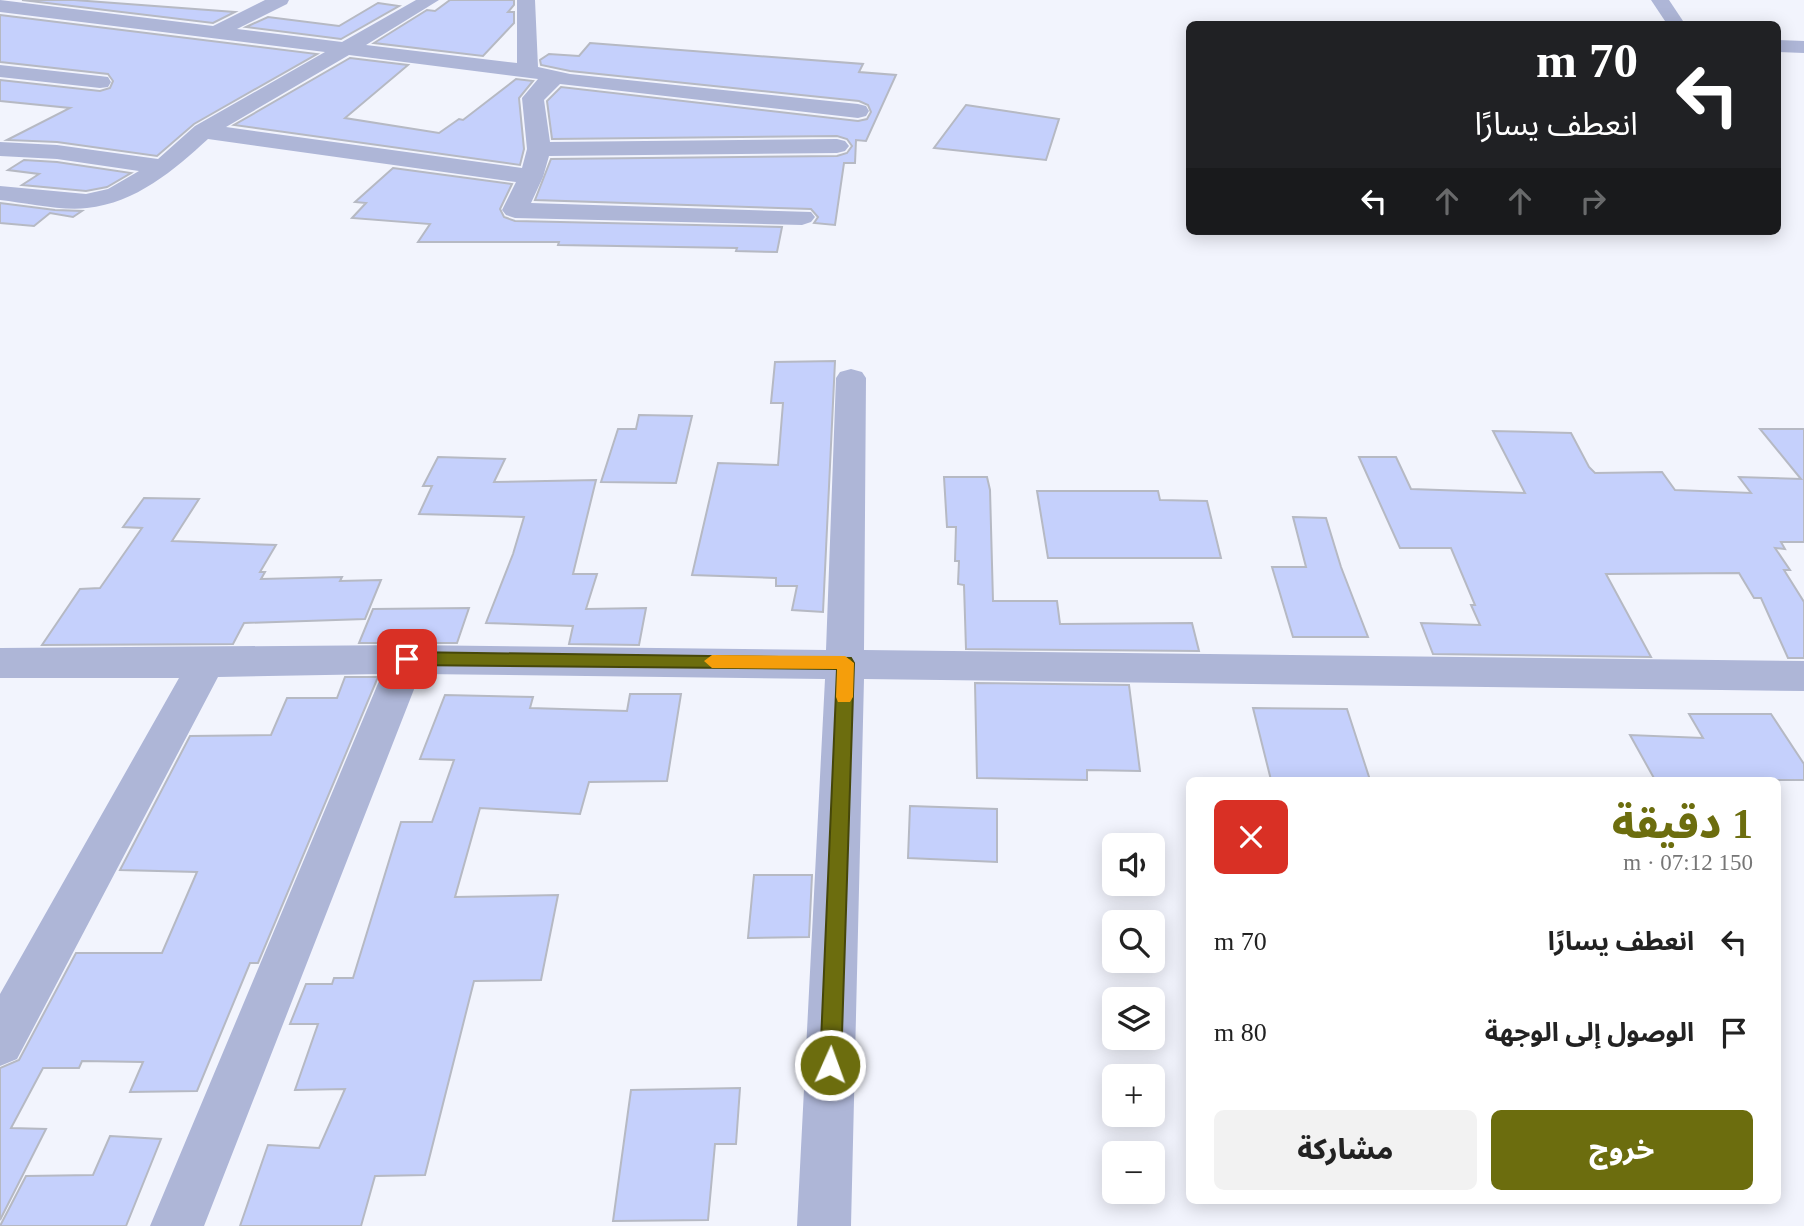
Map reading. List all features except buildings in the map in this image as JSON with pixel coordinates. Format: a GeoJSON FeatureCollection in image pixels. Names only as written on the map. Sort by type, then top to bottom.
{"type":"FeatureCollection","features":[{"type":"Feature","properties":{"kind":"street"},"geometry":{"type":"LineString","coordinates":[[54,13],[82,0]]}},
{"type":"Feature","properties":{"kind":"street"},"geometry":{"type":"LineString","coordinates":[[214,34],[280,0]]}},
{"type":"Feature","properties":{"kind":"street"},"geometry":{"type":"LineString","coordinates":[[0,193],[86,201],[116,194],[163,167],[203,131],[430,0]]}},
{"type":"Feature","properties":{"kind":"street"},"geometry":{"type":"LineString","coordinates":[[526,0],[538,74],[550,83],[533,98],[539,149],[531,177],[515,210],[802,217]]}},
{"type":"Feature","properties":{"kind":"street"},"geometry":{"type":"LineString","coordinates":[[1660,0],[1674,21]]}},
{"type":"Feature","properties":{"kind":"street"},"geometry":{"type":"LineString","coordinates":[[0,6],[538,74],[858,111]]}},
{"type":"Feature","properties":{"kind":"street"},"geometry":{"type":"LineString","coordinates":[[1781,46],[1804,47]]}},
{"type":"Feature","properties":{"kind":"street"},"geometry":{"type":"LineString","coordinates":[[0,71],[100,82]]}},
{"type":"Feature","properties":{"kind":"street"},"geometry":{"type":"LineString","coordinates":[[203,131],[531,177]]}},
{"type":"Feature","properties":{"kind":"street"},"geometry":{"type":"LineString","coordinates":[[539,149],[837,146]]}},
{"type":"Feature","properties":{"kind":"street"},"geometry":{"type":"LineString","coordinates":[[0,149],[57,152],[163,167]]}},
{"type":"Feature","properties":{"kind":"street"},"geometry":{"type":"LineString","coordinates":[[824,1226],[845,663],[850,378]]}},
{"type":"Feature","properties":{"kind":"street"},"geometry":{"type":"LineString","coordinates":[[177,1226],[407,659]]}},
{"type":"Feature","properties":{"kind":"street"},"geometry":{"type":"LineString","coordinates":[[0,663],[407,659],[1804,676]]}},
{"type":"Feature","properties":{"kind":"street"},"geometry":{"type":"LineString","coordinates":[[0,1042],[206,663]]}},
{"type":"Feature","properties":{"kind":"slow traffic"},"geometry":{"type":"LineString","coordinates":[[712,661],[845,663],[844,697]]}},
{"type":"Feature","properties":{"kind":"route"},"geometry":{"type":"LineString","coordinates":[[407,659],[845,663],[830,1065]]}}]}
